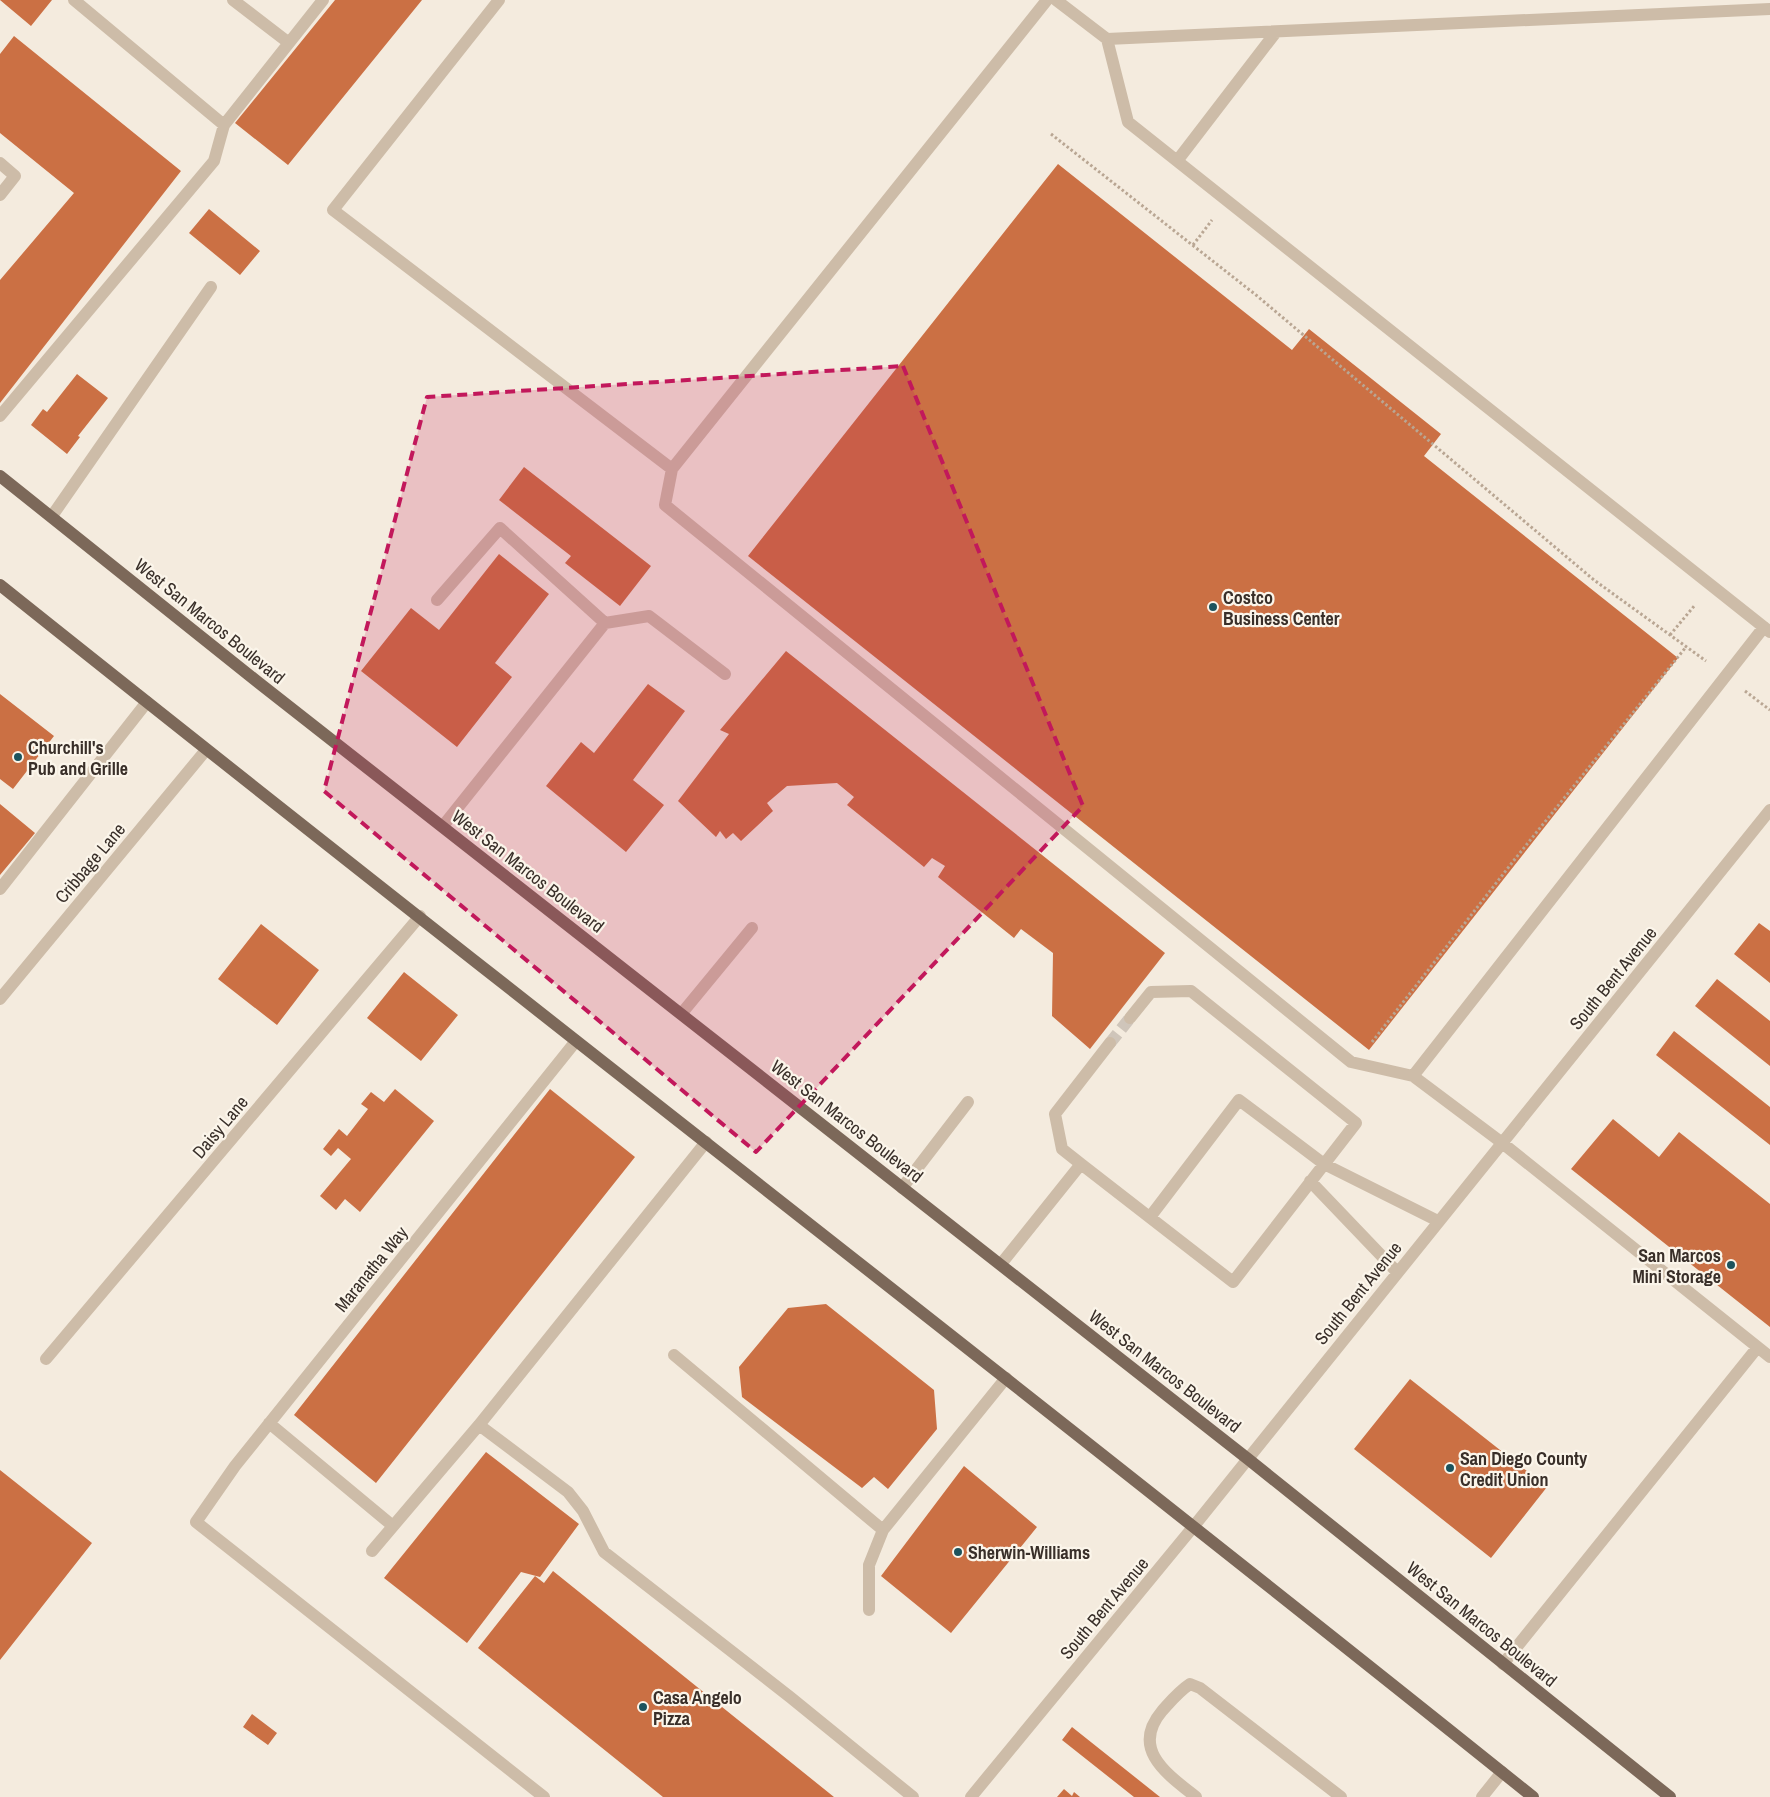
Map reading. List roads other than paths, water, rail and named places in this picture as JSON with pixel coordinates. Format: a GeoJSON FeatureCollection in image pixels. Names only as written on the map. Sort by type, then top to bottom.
{"type":"FeatureCollection","features":[{"type":"Feature","properties":{"kind":"main road","name":"West San Marcos Boulevard"},"geometry":{"type":"LineString","coordinates":[[0,476],[259,683],[1248,1458],[1670,1797]]}},
{"type":"Feature","properties":{"kind":"main road"},"geometry":{"type":"LineString","coordinates":[[0,585],[206,750],[420,916],[1194,1526],[1533,1797]]}},
{"type":"Feature","properties":{"kind":"street"},"geometry":{"type":"LineString","coordinates":[[74,0],[224,125]]}},
{"type":"Feature","properties":{"kind":"street"},"geometry":{"type":"LineString","coordinates":[[232,0],[289,43]]}},
{"type":"Feature","properties":{"kind":"street"},"geometry":{"type":"LineString","coordinates":[[0,416],[214,162],[224,125],[323,0]]}},
{"type":"Feature","properties":{"kind":"street"},"geometry":{"type":"LineString","coordinates":[[499,0],[333,210],[672,469]]}},
{"type":"Feature","properties":{"kind":"street"},"geometry":{"type":"LineString","coordinates":[[1047,0],[672,469],[665,505],[1351,1062],[1413,1076],[1501,1142],[1770,1357]]}},
{"type":"Feature","properties":{"kind":"street"},"geometry":{"type":"LineString","coordinates":[[1056,0],[1107,39],[1128,122],[1767,630],[1726,677],[1413,1076]]}},
{"type":"Feature","properties":{"kind":"street"},"geometry":{"type":"LineString","coordinates":[[1107,39],[1770,9]]}},
{"type":"Feature","properties":{"kind":"street"},"geometry":{"type":"LineString","coordinates":[[1178,161],[1276,32]]}},
{"type":"Feature","properties":{"kind":"street"},"geometry":{"type":"LineString","coordinates":[[0,162],[15,176],[0,195]]}},
{"type":"Feature","properties":{"kind":"street"},"geometry":{"type":"LineString","coordinates":[[52,516],[211,287]]}},
{"type":"Feature","properties":{"kind":"street"},"geometry":{"type":"LineString","coordinates":[[437,600],[500,528],[604,624]]}},
{"type":"Feature","properties":{"kind":"street"},"geometry":{"type":"LineString","coordinates":[[443,826],[604,624],[649,616],[725,674]]}},
{"type":"Feature","properties":{"kind":"street"},"geometry":{"type":"LineString","coordinates":[[0,889],[147,702]]}},
{"type":"Feature","properties":{"kind":"street","name":"Cribbage Lane"},"geometry":{"type":"LineString","coordinates":[[0,999],[206,750]]}},
{"type":"Feature","properties":{"kind":"street","name":"South Bent Avenue"},"geometry":{"type":"LineString","coordinates":[[971,1797],[1194,1526],[1770,810]]}},
{"type":"Feature","properties":{"kind":"street","name":"Daisy Lane"},"geometry":{"type":"LineString","coordinates":[[46,1359],[420,916]]}},
{"type":"Feature","properties":{"kind":"street"},"geometry":{"type":"LineString","coordinates":[[682,1013],[752,928]]}},
{"type":"Feature","properties":{"kind":"street"},"geometry":{"type":"LineString","coordinates":[[1110,1043],[1054,1114],[1062,1149],[1233,1282],[1356,1124],[1191,992],[1151,992],[1130,1018]]}},
{"type":"Feature","properties":{"kind":"street","name":"Maranatha Way"},"geometry":{"type":"LineString","coordinates":[[544,1797],[196,1522],[235,1466],[576,1040]]}},
{"type":"Feature","properties":{"kind":"street"},"geometry":{"type":"LineString","coordinates":[[1150,1217],[1239,1100],[1324,1164],[1438,1222]]}},
{"type":"Feature","properties":{"kind":"street"},"geometry":{"type":"LineString","coordinates":[[902,1188],[968,1102]]}},
{"type":"Feature","properties":{"kind":"street"},"geometry":{"type":"LineString","coordinates":[[372,1551],[478,1424],[706,1142]]}},
{"type":"Feature","properties":{"kind":"street"},"geometry":{"type":"LineString","coordinates":[[1000,1264],[1081,1164]]}},
{"type":"Feature","properties":{"kind":"street"},"geometry":{"type":"LineString","coordinates":[[1310,1182],[1397,1272]]}},
{"type":"Feature","properties":{"kind":"street"},"geometry":{"type":"LineString","coordinates":[[1503,1664],[1757,1348]]}},
{"type":"Feature","properties":{"kind":"street"},"geometry":{"type":"LineString","coordinates":[[674,1354],[883,1530]]}},
{"type":"Feature","properties":{"kind":"street"},"geometry":{"type":"LineString","coordinates":[[869,1610],[869,1565],[883,1530],[1006,1378]]}},
{"type":"Feature","properties":{"kind":"street"},"geometry":{"type":"LineString","coordinates":[[269,1423],[393,1526]]}},
{"type":"Feature","properties":{"kind":"street"},"geometry":{"type":"LineString","coordinates":[[478,1424],[568,1492],[583,1511],[604,1552],[790,1697],[913,1797]]}},
{"type":"Feature","properties":{"kind":"street"},"geometry":{"type":"LineString","coordinates":[[1196,1797],[1160,1766],[1150,1750],[1149,1736],[1157,1718],[1178,1692],[1190,1684],[1200,1688],[1341,1797]]}},
{"type":"Feature","properties":{"kind":"street"},"geometry":{"type":"LineString","coordinates":[[1482,1797],[1502,1772]]}},
{"type":"Feature","properties":{"kind":"tunnel"},"geometry":{"type":"LineString","coordinates":[[1110,1043],[1130,1018]]}},
{"type":"Feature","properties":{"kind":"place","name":"Costco Business Center"},"geometry":{"type":"Point","coordinates":[1213,607]}},
{"type":"Feature","properties":{"kind":"place","name":"Churchill's Pub and Grille"},"geometry":{"type":"Point","coordinates":[18,757]}},
{"type":"Feature","properties":{"kind":"place","name":"San Marcos Mini Storage"},"geometry":{"type":"Point","coordinates":[1731,1265]}},
{"type":"Feature","properties":{"kind":"place","name":"San Diego County Credit Union"},"geometry":{"type":"Point","coordinates":[1450,1468]}},
{"type":"Feature","properties":{"kind":"place","name":"Sherwin-Williams"},"geometry":{"type":"Point","coordinates":[958,1552]}},
{"type":"Feature","properties":{"kind":"place","name":"Casa Angelo Pizza"},"geometry":{"type":"Point","coordinates":[643,1707]}}]}
